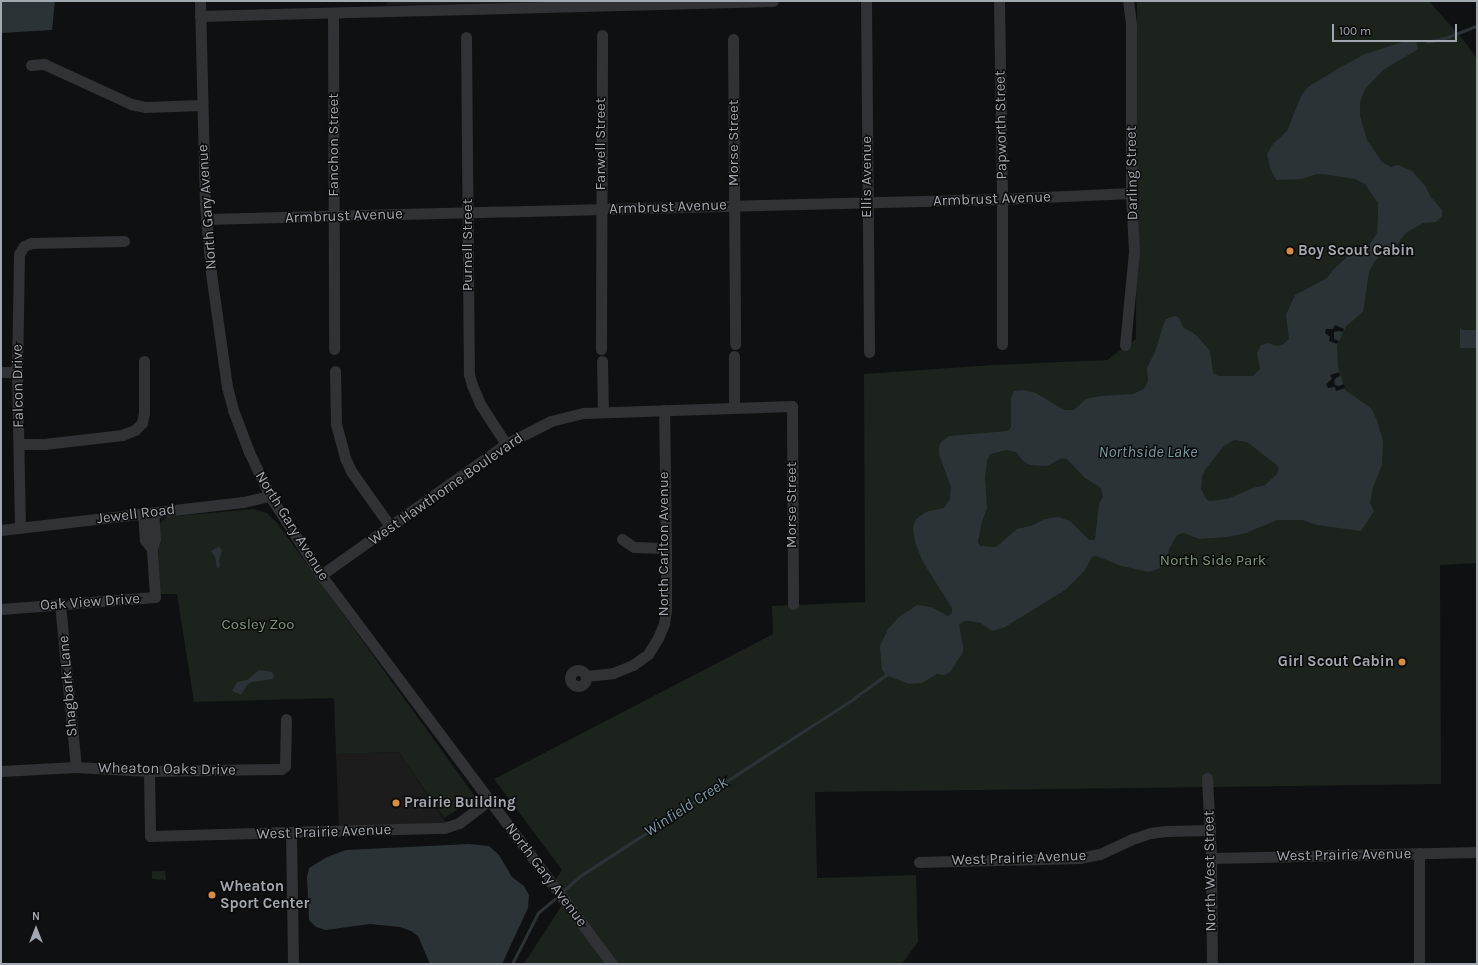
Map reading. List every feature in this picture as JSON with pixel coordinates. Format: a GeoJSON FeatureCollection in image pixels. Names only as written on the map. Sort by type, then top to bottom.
{"type":"FeatureCollection","features":[{"type":"Feature","properties":{"kind":"street","name":"North Gary Avenue"},"geometry":{"type":"LineString","coordinates":[[200,1],[206,219],[219,338],[227,387],[245,442],[270,496],[321,575],[612,964]]}},
{"type":"Feature","properties":{"kind":"street"},"geometry":{"type":"LineString","coordinates":[[200,16],[773,1]]}},
{"type":"Feature","properties":{"kind":"street","name":"Ellis Avenue"},"geometry":{"type":"LineString","coordinates":[[866,1],[869,352]]}},
{"type":"Feature","properties":{"kind":"street","name":"Papworth Street"},"geometry":{"type":"LineString","coordinates":[[998,1],[1002,199],[1002,344]]}},
{"type":"Feature","properties":{"kind":"street","name":"Darling Street"},"geometry":{"type":"LineString","coordinates":[[1125,345],[1134,250],[1131,193],[1131,24],[1128,1]]}},
{"type":"Feature","properties":{"kind":"street","name":"Fanchon Street"},"geometry":{"type":"LineString","coordinates":[[333,13],[334,349]]}},
{"type":"Feature","properties":{"kind":"street","name":"Farwell Street"},"geometry":{"type":"LineString","coordinates":[[601,349],[602,35]]}},
{"type":"Feature","properties":{"kind":"street","name":"Purnell Street"},"geometry":{"type":"LineString","coordinates":[[466,37],[469,374],[480,404],[506,444]]}},
{"type":"Feature","properties":{"kind":"street","name":"Morse Street"},"geometry":{"type":"LineString","coordinates":[[733,39],[735,344]]}},
{"type":"Feature","properties":{"kind":"street"},"geometry":{"type":"LineString","coordinates":[[31,65],[44,64],[131,104],[145,107],[202,105]]}},
{"type":"Feature","properties":{"kind":"street","name":"Armbrust Avenue"},"geometry":{"type":"LineString","coordinates":[[206,219],[1002,199],[1131,193]]}},
{"type":"Feature","properties":{"kind":"street","name":"Falcon Drive"},"geometry":{"type":"LineString","coordinates":[[20,528],[17,372],[19,254],[24,246],[39,242],[124,240]]}},
{"type":"Feature","properties":{"kind":"street"},"geometry":{"type":"LineString","coordinates":[[734,356],[734,408]]}},
{"type":"Feature","properties":{"kind":"street"},"geometry":{"type":"LineString","coordinates":[[19,444],[44,444],[122,435],[135,430],[142,423],[144,413],[144,361]]}},
{"type":"Feature","properties":{"kind":"street"},"geometry":{"type":"LineString","coordinates":[[602,361],[603,412]]}},
{"type":"Feature","properties":{"kind":"street"},"geometry":{"type":"LineString","coordinates":[[335,371],[336,424],[345,458],[351,471],[390,526]]}},
{"type":"Feature","properties":{"kind":"street"},"geometry":{"type":"LineString","coordinates":[[1,372],[17,372]]}},
{"type":"Feature","properties":{"kind":"street","name":"Morse Street"},"geometry":{"type":"LineString","coordinates":[[792,406],[793,604]]}},
{"type":"Feature","properties":{"kind":"street","name":"West Hawthorne Boulevard"},"geometry":{"type":"LineString","coordinates":[[321,575],[506,444],[551,421],[584,412],[792,406]]}},
{"type":"Feature","properties":{"kind":"street","name":"North Carlton Avenue"},"geometry":{"type":"LineString","coordinates":[[586,676],[613,673],[626,669],[648,654],[662,630],[665,616],[666,548],[664,410]]}},
{"type":"Feature","properties":{"kind":"street","name":"Jewell Road"},"geometry":{"type":"LineString","coordinates":[[1,530],[243,502],[270,496]]}},
{"type":"Feature","properties":{"kind":"street","name":"Oak View Drive"},"geometry":{"type":"LineString","coordinates":[[1,609],[155,597],[152,549],[145,540],[148,513]]}},
{"type":"Feature","properties":{"kind":"street"},"geometry":{"type":"LineString","coordinates":[[622,539],[634,547],[666,548]]}},
{"type":"Feature","properties":{"kind":"street","name":"Shagbark Lane"},"geometry":{"type":"LineString","coordinates":[[60,604],[76,767]]}},
{"type":"Feature","properties":{"kind":"street","name":"Wheaton Oaks Drive"},"geometry":{"type":"LineString","coordinates":[[1,770],[76,767],[149,771],[281,769],[285,766],[286,719]]}},
{"type":"Feature","properties":{"kind":"street","name":"West Prairie Avenue"},"geometry":{"type":"LineString","coordinates":[[149,771],[150,836],[444,828],[459,823],[490,800]]}},
{"type":"Feature","properties":{"kind":"street","name":"North West Street"},"geometry":{"type":"LineString","coordinates":[[1207,778],[1210,830],[1212,964]]}},
{"type":"Feature","properties":{"kind":"street","name":"West Prairie Avenue"},"geometry":{"type":"LineString","coordinates":[[919,862],[1079,858],[1100,854],[1132,839],[1150,833],[1210,830]]}},
{"type":"Feature","properties":{"kind":"street"},"geometry":{"type":"LineString","coordinates":[[291,832],[293,964]]}},
{"type":"Feature","properties":{"kind":"street","name":"West Prairie Avenue"},"geometry":{"type":"LineString","coordinates":[[1210,858],[1477,852]]}},
{"type":"Feature","properties":{"kind":"street"},"geometry":{"type":"LineString","coordinates":[[1419,853],[1419,964]]}},
{"type":"Feature","properties":{"kind":"shaded area"},"geometry":{"type":"Polygon","coordinates":[[[387,1],[596,1],[387,5],[387,1]]]}},
{"type":"Feature","properties":{"kind":"shaded area"},"geometry":{"type":"Polygon","coordinates":[[[399,752],[447,824],[339,828],[336,754],[399,752]]]}},
{"type":"Feature","properties":{"kind":"green space","name":"North Side Park"},"geometry":{"type":"Polygon","coordinates":[[[1137,1],[1429,1],[1465,42],[1477,59],[1477,563],[1440,565],[1441,784],[815,792],[817,878],[916,875],[918,942],[902,964],[524,964],[565,900],[553,884],[562,870],[494,779],[773,634],[772,606],[865,602],[864,374],[993,365],[1107,360],[1136,339],[1137,1]]]}},
{"type":"Feature","properties":{"kind":"green space","name":"Cosley Zoo"},"geometry":{"type":"Polygon","coordinates":[[[253,509],[267,513],[278,524],[476,798],[444,818],[399,752],[336,754],[334,698],[194,702],[177,594],[160,594],[158,531],[161,522],[167,517],[253,509]]]}},
{"type":"Feature","properties":{"kind":"green space"},"geometry":{"type":"Polygon","coordinates":[[[152,871],[165,871],[166,880],[152,879],[152,871]]]}},
{"type":"Feature","properties":{"kind":"water"},"geometry":{"type":"Polygon","coordinates":[[[1,1],[55,1],[52,30],[1,33],[1,1]]]}},
{"type":"Feature","properties":{"kind":"water","name":"Northside Lake"},"geometry":{"type":"Polygon","coordinates":[[[1409,40],[1416,40],[1418,49],[1383,70],[1365,89],[1360,102],[1360,116],[1367,140],[1382,162],[1391,167],[1398,165],[1412,171],[1426,187],[1430,196],[1442,210],[1442,216],[1436,222],[1423,223],[1406,233],[1392,251],[1380,256],[1374,262],[1369,272],[1363,312],[1346,326],[1337,346],[1338,367],[1345,390],[1371,408],[1377,420],[1383,441],[1382,465],[1373,487],[1370,503],[1374,511],[1361,531],[1317,525],[1302,520],[1277,520],[1246,533],[1227,537],[1200,539],[1183,533],[1177,535],[1169,549],[1167,560],[1162,567],[1149,572],[1122,566],[1096,556],[1092,557],[1085,570],[1065,590],[1005,627],[992,631],[981,623],[971,621],[964,621],[959,625],[963,652],[950,672],[944,675],[937,674],[922,683],[909,684],[886,675],[882,670],[880,646],[888,629],[899,617],[917,605],[931,607],[948,616],[952,613],[952,608],[923,562],[915,542],[913,527],[916,519],[926,512],[944,508],[950,499],[951,487],[939,454],[939,446],[942,441],[949,436],[1008,431],[1011,427],[1011,398],[1014,391],[1024,390],[1036,393],[1064,410],[1074,410],[1086,399],[1100,396],[1133,394],[1144,389],[1148,381],[1147,368],[1155,352],[1164,323],[1166,319],[1175,316],[1179,318],[1183,327],[1196,335],[1210,351],[1213,373],[1218,376],[1253,376],[1260,369],[1257,353],[1261,345],[1269,343],[1275,346],[1283,345],[1289,339],[1286,315],[1295,295],[1327,278],[1333,270],[1350,254],[1370,244],[1377,233],[1378,203],[1365,184],[1355,179],[1323,174],[1317,174],[1302,179],[1276,180],[1270,168],[1267,154],[1273,144],[1287,131],[1301,96],[1308,87],[1365,54],[1409,40]],[[1234,440],[1223,447],[1205,470],[1202,477],[1201,489],[1207,500],[1227,499],[1253,488],[1265,485],[1277,474],[1279,468],[1277,465],[1247,442],[1234,440]],[[1007,450],[990,454],[987,461],[985,478],[987,509],[982,521],[978,542],[980,546],[996,547],[1017,529],[1031,526],[1045,519],[1058,517],[1070,521],[1089,540],[1095,540],[1099,504],[1103,497],[1101,488],[1085,478],[1067,459],[1062,458],[1047,466],[1030,465],[1023,461],[1016,452],[1007,450]]]}},
{"type":"Feature","properties":{"kind":"water"},"geometry":{"type":"Polygon","coordinates":[[[1460,328],[1462,330],[1477,330],[1477,348],[1460,348],[1460,328]]]}},
{"type":"Feature","properties":{"kind":"water"},"geometry":{"type":"Polygon","coordinates":[[[219,547],[222,550],[219,561],[220,566],[217,569],[215,557],[211,551],[219,547]]]}},
{"type":"Feature","properties":{"kind":"water"},"geometry":{"type":"Polygon","coordinates":[[[259,670],[272,672],[274,675],[273,679],[252,682],[247,685],[241,695],[232,691],[237,682],[247,680],[259,670]]]}},
{"type":"Feature","properties":{"kind":"water"},"geometry":{"type":"Polygon","coordinates":[[[469,844],[489,846],[499,855],[512,877],[524,886],[529,895],[528,908],[502,964],[430,964],[418,936],[411,931],[400,927],[370,924],[326,930],[316,927],[309,920],[307,877],[309,868],[327,857],[346,850],[469,844]]]}},
{"type":"Feature","properties":{"kind":"pier"},"geometry":{"type":"Polygon","coordinates":[[[1335,325],[1344,329],[1343,332],[1334,332],[1334,339],[1339,341],[1337,344],[1329,341],[1330,337],[1325,333],[1326,329],[1333,329],[1335,325]]]}},
{"type":"Feature","properties":{"kind":"pier"},"geometry":{"type":"Polygon","coordinates":[[[1339,372],[1340,376],[1334,381],[1335,385],[1339,386],[1344,384],[1345,388],[1336,391],[1335,387],[1328,388],[1326,384],[1332,379],[1330,375],[1339,372]]]}},
{"type":"Feature","properties":{"kind":"waterway"},"geometry":{"type":"LineString","coordinates":[[1427,42],[1445,38],[1477,26]]}},
{"type":"Feature","properties":{"kind":"waterway","name":"Winfield Creek"},"geometry":{"type":"LineString","coordinates":[[562,892],[583,874],[853,699],[886,675]]}},
{"type":"Feature","properties":{"kind":"waterway","name":"Winfield Creek"},"geometry":{"type":"LineString","coordinates":[[512,964],[538,913],[558,896]]}},
{"type":"Feature","properties":{"kind":"place","name":"Boy Scout Cabin"},"geometry":{"type":"Point","coordinates":[1290,251]}},
{"type":"Feature","properties":{"kind":"place","name":"Girl Scout Cabin"},"geometry":{"type":"Point","coordinates":[1402,662]}},
{"type":"Feature","properties":{"kind":"place","name":"Prairie Building"},"geometry":{"type":"Point","coordinates":[396,803]}},
{"type":"Feature","properties":{"kind":"place","name":"Wheaton Sport Center"},"geometry":{"type":"Point","coordinates":[212,895]}}]}
